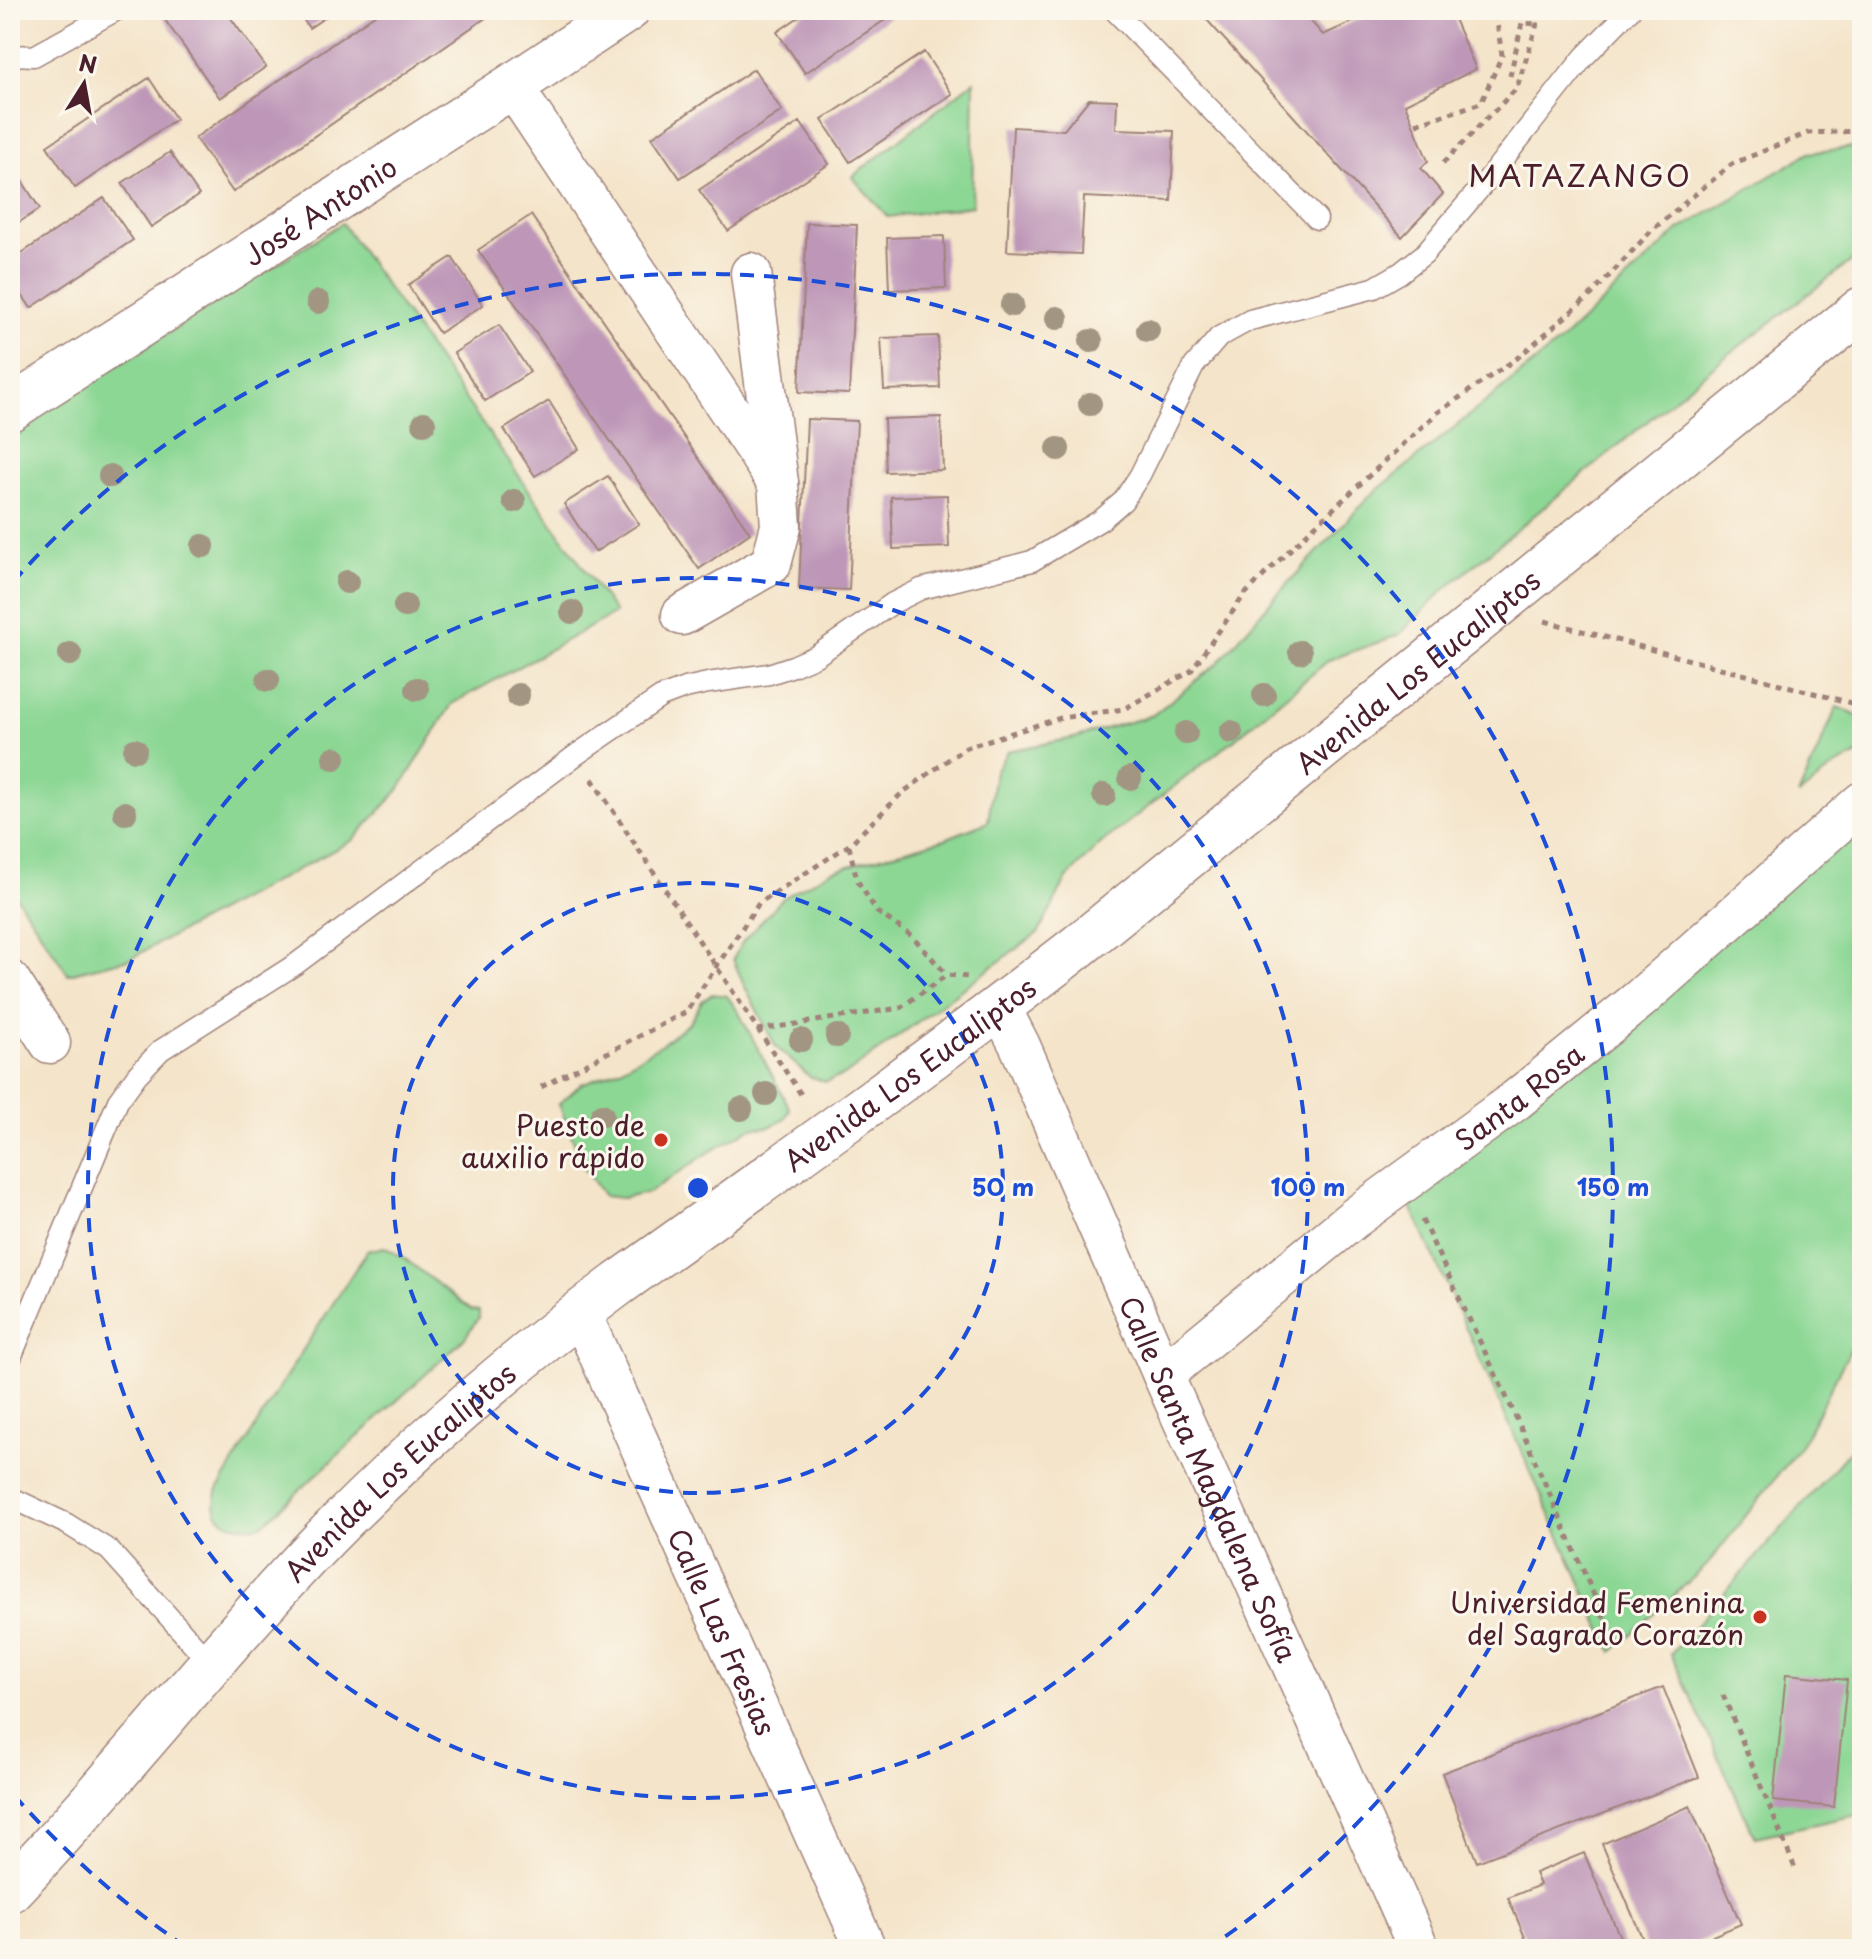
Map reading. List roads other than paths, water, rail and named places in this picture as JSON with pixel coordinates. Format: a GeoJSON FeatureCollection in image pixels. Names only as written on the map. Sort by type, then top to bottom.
{"type":"FeatureCollection","features":[{"type":"Feature","properties":{"kind":"street","name":"José Antonio"},"geometry":{"type":"LineString","coordinates":[[10,409],[627,10]]}},
{"type":"Feature","properties":{"kind":"street"},"geometry":{"type":"LineString","coordinates":[[512,86],[778,483]]}},
{"type":"Feature","properties":{"kind":"street"},"geometry":{"type":"LineString","coordinates":[[682,615],[771,564],[781,526],[751,273]]}},
{"type":"Feature","properties":{"kind":"street","name":"Avenida Los Eucaliptos"},"geometry":{"type":"LineString","coordinates":[[10,1890],[105,1788],[288,1577],[392,1473],[466,1405],[580,1312],[921,1067],[985,992],[1081,944],[1862,309]]}},
{"type":"Feature","properties":{"kind":"street","name":"Santa Rosa"},"geometry":{"type":"LineString","coordinates":[[1163,1375],[1353,1219],[1516,1100],[1640,999],[1862,802]]}},
{"type":"Feature","properties":{"kind":"street"},"geometry":{"type":"LineString","coordinates":[[10,981],[50,1043]]}},
{"type":"Feature","properties":{"kind":"street","name":"Calle Santa Magdalena Sofía"},"geometry":{"type":"LineString","coordinates":[[985,992],[1020,1046],[1406,1945]]}},
{"type":"Feature","properties":{"kind":"street","name":"Calle Las Fresias"},"geometry":{"type":"LineString","coordinates":[[580,1312],[866,1949]]}},
{"type":"Feature","properties":{"kind":"lane"},"geometry":{"type":"LineString","coordinates":[[10,51],[14,55],[34,56],[117,10]]}},
{"type":"Feature","properties":{"kind":"lane"},"geometry":{"type":"LineString","coordinates":[[1114,10],[1317,219]]}},
{"type":"Feature","properties":{"kind":"lane"},"geometry":{"type":"LineString","coordinates":[[10,1360],[118,1101],[161,1050],[296,964],[576,755],[661,697],[685,688],[769,674],[793,666],[816,656],[893,603],[921,589],[1032,561],[1101,520],[1123,501],[1140,475],[1194,366],[1219,337],[1250,320],[1374,288],[1424,254],[1584,57],[1630,10]]}},
{"type":"Feature","properties":{"kind":"lane"},"geometry":{"type":"LineString","coordinates":[[10,1497],[67,1524],[109,1550],[211,1664]]}},
{"type":"Feature","properties":{"kind":"place","name":"Puesto de auxilio rápido"},"geometry":{"type":"Point","coordinates":[661,1140]}},
{"type":"Feature","properties":{"kind":"place","name":"Universidad Femenina del Sagrado Corazón"},"geometry":{"type":"Point","coordinates":[1760,1617]}},
{"type":"Feature","properties":{"kind":"district","name":"MATAZANGO"},"geometry":{"type":"Point","coordinates":[1580,174]}}]}
